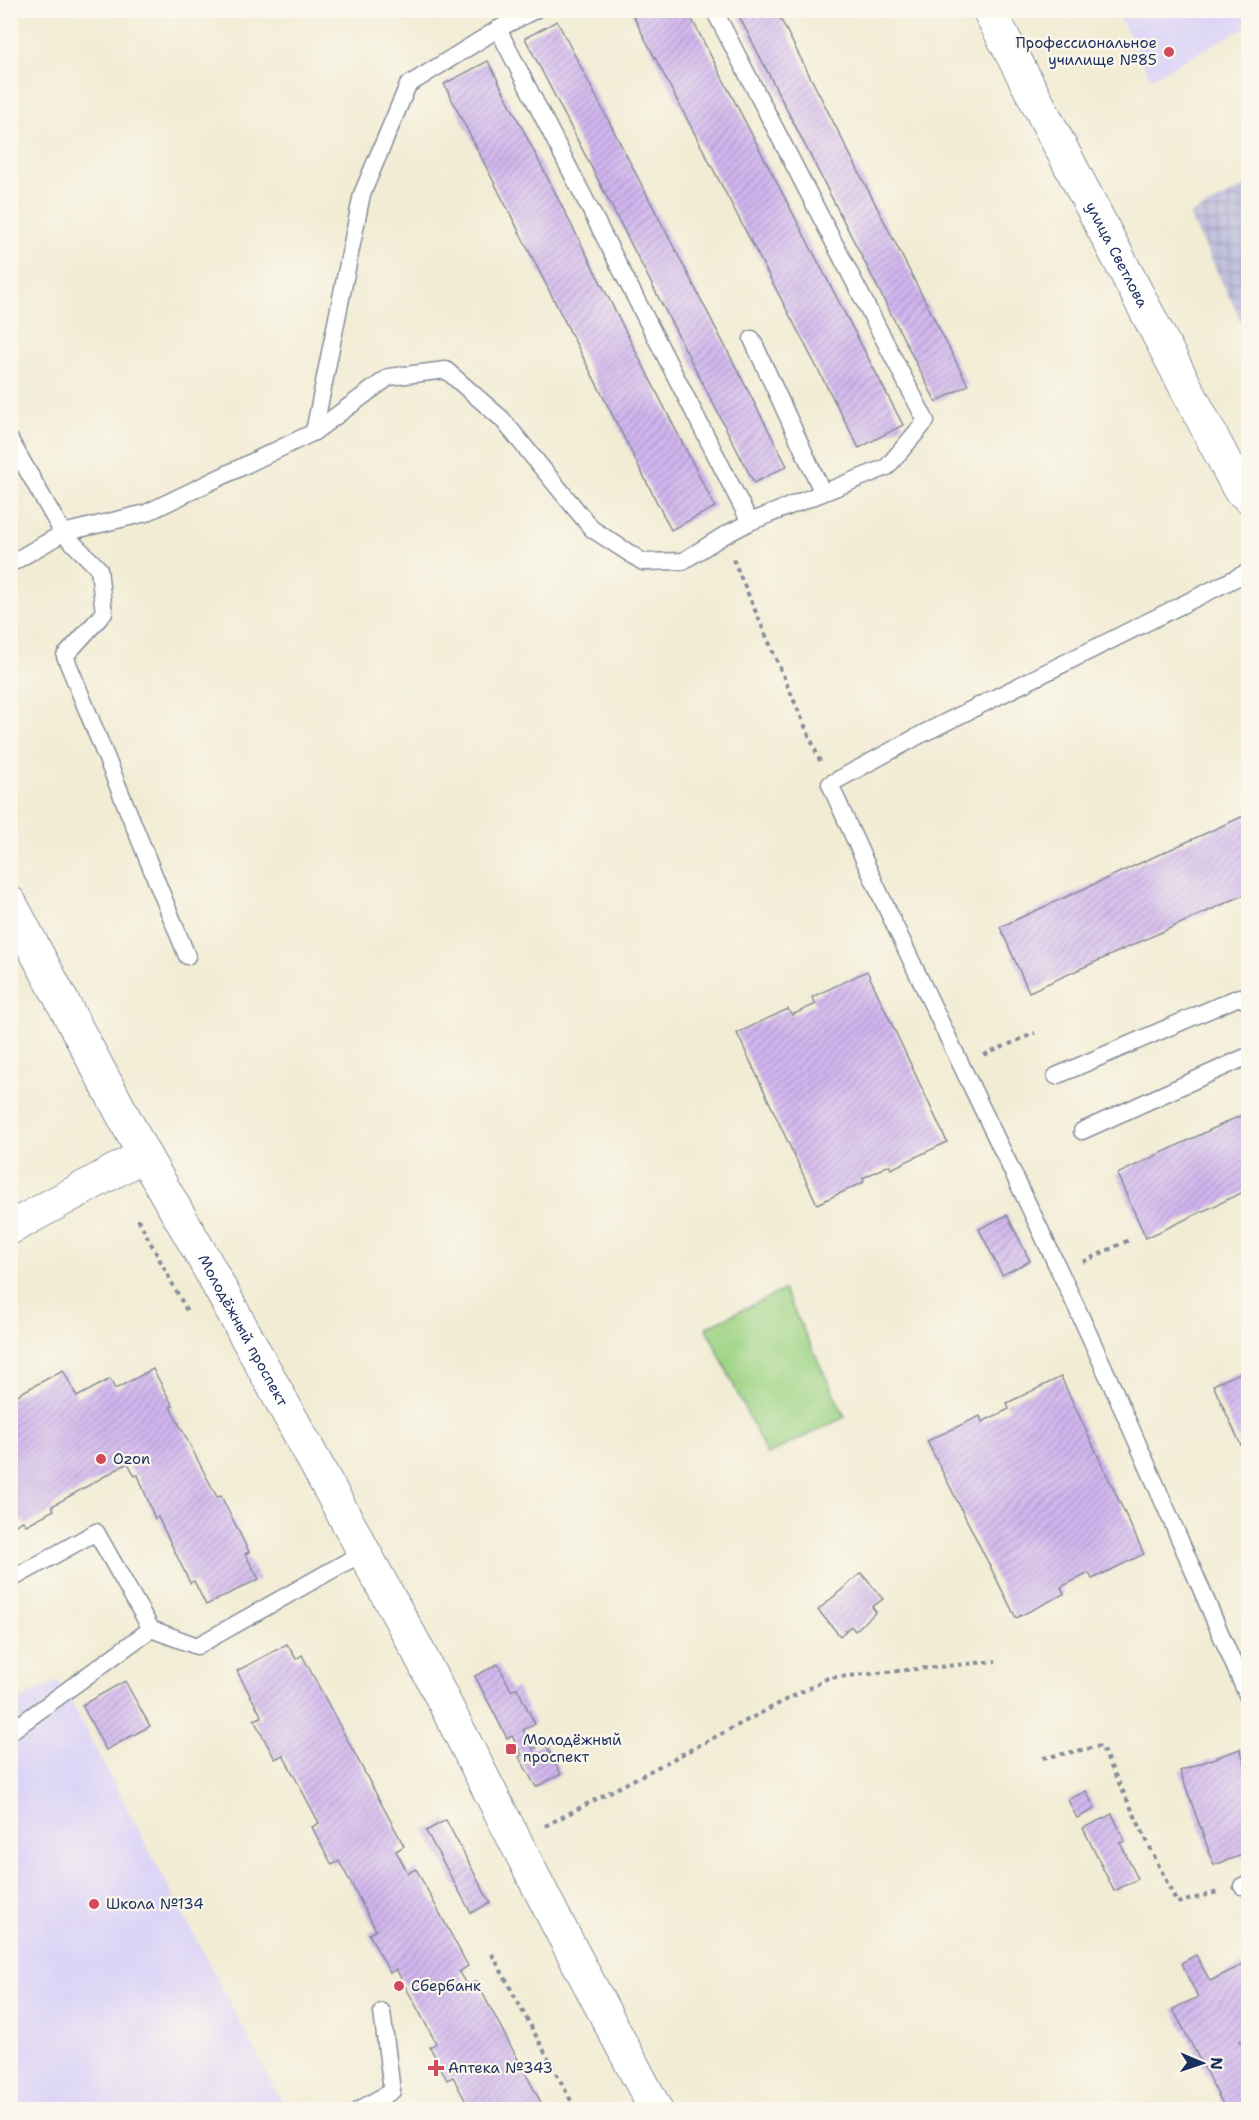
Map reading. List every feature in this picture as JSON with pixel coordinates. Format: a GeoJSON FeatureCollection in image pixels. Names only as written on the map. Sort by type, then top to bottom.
{"type":"FeatureCollection","features":[{"type":"Feature","properties":{"kind":"street","name":"улица Светлова"},"geometry":{"type":"LineString","coordinates":[[989,10],[1239,489],[1248,496]]}},
{"type":"Feature","properties":{"kind":"street","name":"Молодёжный проспект"},"geometry":{"type":"LineString","coordinates":[[10,903],[144,1155],[204,1259],[417,1648],[549,1910],[656,2109]]}},
{"type":"Feature","properties":{"kind":"street"},"geometry":{"type":"LineString","coordinates":[[10,1228],[144,1155]]}},
{"type":"Feature","properties":{"kind":"lane"},"geometry":{"type":"LineString","coordinates":[[314,432],[362,194],[408,85],[498,29],[535,10]]}},
{"type":"Feature","properties":{"kind":"lane"},"geometry":{"type":"LineString","coordinates":[[10,564],[63,533],[146,513],[314,432],[389,377],[446,370],[502,419],[592,528],[643,562],[683,561],[750,522],[822,491],[887,467],[926,422],[714,10]]}},
{"type":"Feature","properties":{"kind":"lane"},"geometry":{"type":"LineString","coordinates":[[498,29],[750,522]]}},
{"type":"Feature","properties":{"kind":"lane"},"geometry":{"type":"LineString","coordinates":[[752,339],[822,491]]}},
{"type":"Feature","properties":{"kind":"lane"},"geometry":{"type":"LineString","coordinates":[[10,440],[63,533],[99,569],[104,613],[65,656],[187,956]]}},
{"type":"Feature","properties":{"kind":"lane"},"geometry":{"type":"LineString","coordinates":[[1248,572],[922,734],[830,784],[882,902],[962,1064],[1097,1351],[1248,1697]]}},
{"type":"Feature","properties":{"kind":"lane"},"geometry":{"type":"LineString","coordinates":[[1056,1076],[1239,997],[1248,1002]]}},
{"type":"Feature","properties":{"kind":"lane"},"geometry":{"type":"LineString","coordinates":[[1082,1131],[1248,1056]]}},
{"type":"Feature","properties":{"kind":"lane"},"geometry":{"type":"LineString","coordinates":[[10,1580],[96,1532],[151,1629],[197,1646],[364,1552]]}},
{"type":"Feature","properties":{"kind":"lane"},"geometry":{"type":"LineString","coordinates":[[10,1732],[151,1629]]}},
{"type":"Feature","properties":{"kind":"lane"},"geometry":{"type":"LineString","coordinates":[[359,2109],[392,2091],[382,2012]]}},
{"type":"Feature","properties":{"kind":"path"},"geometry":{"type":"LineString","coordinates":[[723,536],[830,784]]}},
{"type":"Feature","properties":{"kind":"path"},"geometry":{"type":"LineString","coordinates":[[962,1064],[1035,1033]]}},
{"type":"Feature","properties":{"kind":"path"},"geometry":{"type":"LineString","coordinates":[[1243,1220],[1248,1233]]}},
{"type":"Feature","properties":{"kind":"path"},"geometry":{"type":"LineString","coordinates":[[1061,1273],[1129,1240]]}},
{"type":"Feature","properties":{"kind":"path"},"geometry":{"type":"LineString","coordinates":[[541,1828],[828,1678],[996,1660]]}},
{"type":"Feature","properties":{"kind":"path"},"geometry":{"type":"LineString","coordinates":[[1043,1758],[1101,1746],[1178,1903],[1245,1885]]}},
{"type":"Feature","properties":{"kind":"path"},"geometry":{"type":"LineString","coordinates":[[492,1954],[576,2109]]}},
{"type":"Feature","properties":{"kind":"shaded area","name":"Профессиональное училище №85"},"geometry":{"type":"Polygon","coordinates":[[[1116,11],[1248,11],[1248,26],[1151,78],[1116,11]]]}},
{"type":"Feature","properties":{"kind":"shaded area"},"geometry":{"type":"Polygon","coordinates":[[[1248,185],[1248,335],[1189,215],[1248,185]]]}},
{"type":"Feature","properties":{"kind":"shaded area","name":"Школа №134"},"geometry":{"type":"Polygon","coordinates":[[[57,1680],[66,1692],[282,2102],[269,2110],[11,2110],[11,1705],[57,1680]]]}},
{"type":"Feature","properties":{"kind":"green space"},"geometry":{"type":"Polygon","coordinates":[[[784,1290],[845,1417],[767,1455],[706,1327],[784,1290]]]}},
{"type":"Feature","properties":{"kind":"building"},"geometry":{"type":"Polygon","coordinates":[[[630,10],[687,10],[903,425],[859,448],[630,10]]]}},
{"type":"Feature","properties":{"kind":"building"},"geometry":{"type":"Polygon","coordinates":[[[736,10],[776,10],[968,385],[936,402],[736,10]]]}},
{"type":"Feature","properties":{"kind":"building"},"geometry":{"type":"Polygon","coordinates":[[[557,21],[787,466],[754,483],[525,38],[557,21]]]}},
{"type":"Feature","properties":{"kind":"building"},"geometry":{"type":"Polygon","coordinates":[[[488,61],[715,507],[671,530],[444,84],[488,61]]]}},
{"type":"Feature","properties":{"kind":"building"},"geometry":{"type":"Polygon","coordinates":[[[1248,814],[1248,893],[1029,992],[1000,927],[1248,814]]]}},
{"type":"Feature","properties":{"kind":"building"},"geometry":{"type":"Polygon","coordinates":[[[867,971],[947,1142],[891,1169],[889,1165],[863,1178],[864,1182],[817,1204],[737,1033],[788,1009],[792,1015],[816,1004],[812,997],[867,971]]]}},
{"type":"Feature","properties":{"kind":"building"},"geometry":{"type":"Polygon","coordinates":[[[1248,1112],[1248,1190],[1146,1238],[1117,1174],[1248,1112]]]}},
{"type":"Feature","properties":{"kind":"building"},"geometry":{"type":"Polygon","coordinates":[[[1007,1215],[1030,1261],[1002,1275],[979,1229],[1007,1215]]]}},
{"type":"Feature","properties":{"kind":"building"},"geometry":{"type":"Polygon","coordinates":[[[153,1369],[217,1497],[221,1496],[249,1552],[245,1554],[259,1579],[206,1605],[194,1581],[190,1583],[158,1517],[155,1519],[138,1475],[135,1476],[128,1463],[52,1506],[54,1510],[26,1525],[23,1521],[10,1528],[10,1399],[63,1370],[77,1397],[110,1379],[115,1389],[153,1369]]]}},
{"type":"Feature","properties":{"kind":"building"},"geometry":{"type":"Polygon","coordinates":[[[1248,1369],[1248,1442],[1241,1445],[1213,1385],[1248,1369]]]}},
{"type":"Feature","properties":{"kind":"building"},"geometry":{"type":"Polygon","coordinates":[[[1061,1377],[1144,1554],[1092,1579],[1089,1573],[1061,1587],[1064,1594],[1016,1618],[927,1441],[980,1416],[982,1422],[1009,1409],[1007,1403],[1061,1377]]]}},
{"type":"Feature","properties":{"kind":"building"},"geometry":{"type":"Polygon","coordinates":[[[861,1573],[883,1599],[872,1607],[876,1612],[855,1631],[851,1626],[840,1636],[818,1610],[861,1573]]]}},
{"type":"Feature","properties":{"kind":"building"},"geometry":{"type":"Polygon","coordinates":[[[287,1644],[296,1659],[302,1655],[404,1846],[396,1851],[408,1873],[416,1869],[468,1966],[459,1972],[467,1986],[476,1981],[545,2110],[470,2110],[453,2077],[447,2080],[430,2047],[436,2043],[396,1969],[390,1973],[369,1934],[376,1930],[339,1861],[332,1865],[312,1827],[319,1823],[283,1755],[275,1759],[254,1720],[262,1717],[237,1671],[287,1644]]]}},
{"type":"Feature","properties":{"kind":"building"},"geometry":{"type":"Polygon","coordinates":[[[498,1664],[511,1690],[517,1688],[535,1724],[523,1730],[533,1749],[545,1743],[561,1774],[536,1787],[519,1757],[522,1755],[512,1736],[507,1738],[475,1676],[498,1664]]]}},
{"type":"Feature","properties":{"kind":"building"},"geometry":{"type":"Polygon","coordinates":[[[125,1681],[150,1726],[106,1750],[82,1705],[125,1681]]]}},
{"type":"Feature","properties":{"kind":"building"},"geometry":{"type":"Polygon","coordinates":[[[1240,1749],[1248,1774],[1248,1853],[1214,1865],[1180,1771],[1240,1749]]]}},
{"type":"Feature","properties":{"kind":"building"},"geometry":{"type":"Polygon","coordinates":[[[1086,1791],[1095,1809],[1077,1818],[1068,1800],[1086,1791]]]}},
{"type":"Feature","properties":{"kind":"building"},"geometry":{"type":"Polygon","coordinates":[[[1112,1814],[1125,1841],[1120,1843],[1138,1879],[1114,1891],[1083,1828],[1112,1814]]]}},
{"type":"Feature","properties":{"kind":"building"},"geometry":{"type":"Polygon","coordinates":[[[446,1820],[490,1903],[471,1913],[426,1831],[446,1820]]]}},
{"type":"Feature","properties":{"kind":"building"},"geometry":{"type":"Polygon","coordinates":[[[1196,1955],[1210,1981],[1248,1962],[1248,2037],[1240,2041],[1248,2057],[1248,2110],[1226,2110],[1173,2009],[1198,1997],[1181,1963],[1196,1955]]]}},
{"type":"Feature","properties":{"kind":"place","name":"Профессиональное училище №85"},"geometry":{"type":"Point","coordinates":[1169,52]}},
{"type":"Feature","properties":{"kind":"place","name":"Ozon"},"geometry":{"type":"Point","coordinates":[101,1459]}},
{"type":"Feature","properties":{"kind":"place","name":"Молодёжный проспект"},"geometry":{"type":"Point","coordinates":[511,1749]}},
{"type":"Feature","properties":{"kind":"place","name":"Школа №134"},"geometry":{"type":"Point","coordinates":[94,1904]}},
{"type":"Feature","properties":{"kind":"place","name":"Сбербанк"},"geometry":{"type":"Point","coordinates":[399,1986]}},
{"type":"Feature","properties":{"kind":"place","name":"Аптека №343"},"geometry":{"type":"Point","coordinates":[436,2068]}}]}
